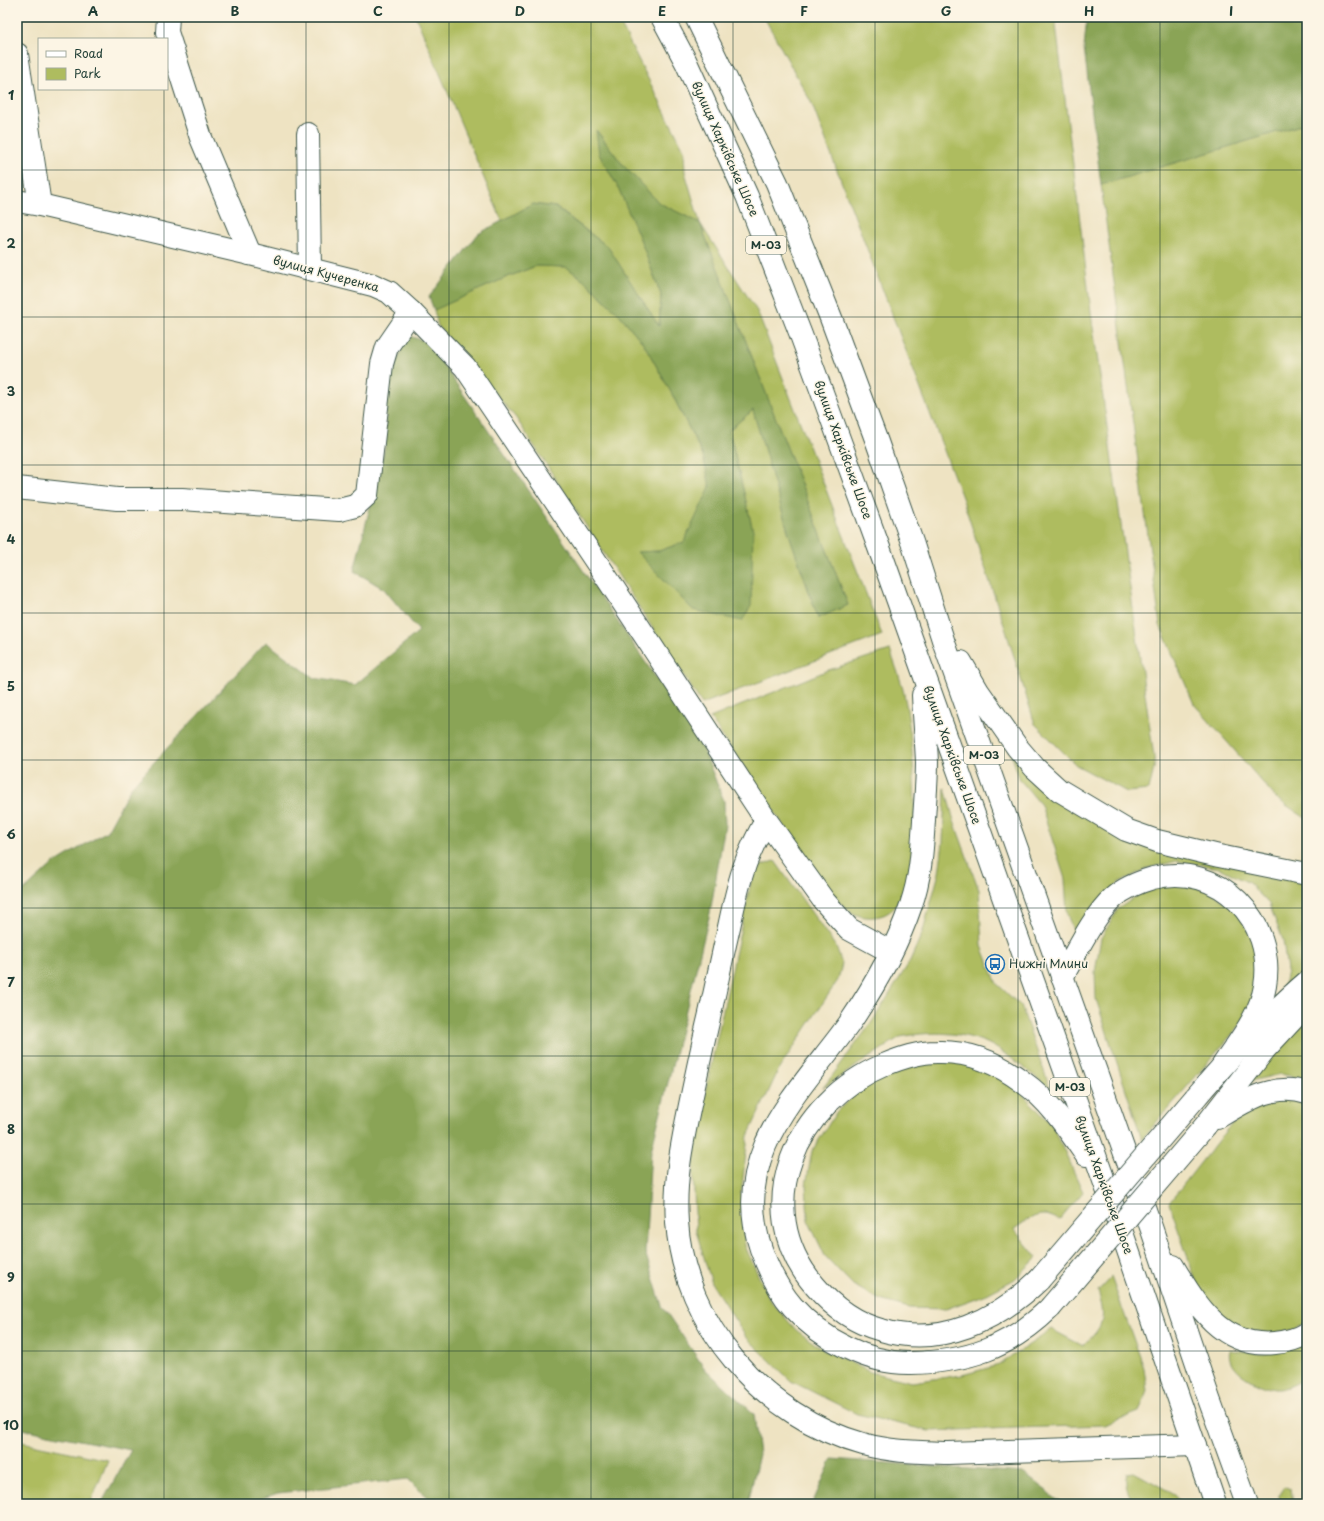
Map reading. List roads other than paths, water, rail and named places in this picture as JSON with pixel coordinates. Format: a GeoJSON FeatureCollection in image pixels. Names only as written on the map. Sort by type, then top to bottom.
{"type":"FeatureCollection","features":[{"type":"Feature","properties":{"kind":"main road"},"geometry":{"type":"LineString","coordinates":[[168,17],[167,32],[201,138],[250,254]]}},
{"type":"Feature","properties":{"kind":"main road","name":"вулиця Харківське Шосе"},"geometry":{"type":"LineString","coordinates":[[662,17],[686,62],[747,196],[803,342],[922,670],[1107,1189],[1216,1504]]}},
{"type":"Feature","properties":{"kind":"main road","name":"М-03"},"geometry":{"type":"LineString","coordinates":[[696,17],[777,183],[832,318],[878,442],[944,643],[1151,1227],[1209,1399],[1247,1504]]}},
{"type":"Feature","properties":{"kind":"main road"},"geometry":{"type":"LineString","coordinates":[[17,54],[40,205]]}},
{"type":"Feature","properties":{"kind":"main road"},"geometry":{"type":"LineString","coordinates":[[308,134],[310,269]]}},
{"type":"Feature","properties":{"kind":"main road","name":"вулиця Кучеренка"},"geometry":{"type":"LineString","coordinates":[[17,201],[40,205],[250,254],[373,285],[389,292],[411,312],[465,367],[766,820],[824,901],[849,929],[891,952]]}},
{"type":"Feature","properties":{"kind":"main road"},"geometry":{"type":"LineString","coordinates":[[17,488],[117,499],[182,499],[339,510],[354,506],[367,495],[384,358],[387,347],[411,312]]}},
{"type":"Feature","properties":{"kind":"main road"},"geometry":{"type":"LineString","coordinates":[[913,545],[947,633],[970,678],[986,704],[1017,747],[1036,768],[1060,790],[1126,830],[1157,841],[1219,856],[1307,874]]}},
{"type":"Feature","properties":{"kind":"main road"},"geometry":{"type":"LineString","coordinates":[[922,670],[927,763],[922,862],[911,906],[891,952],[868,995],[783,1112],[763,1149],[757,1169],[754,1190],[754,1214],[757,1237],[772,1277],[785,1297],[802,1318],[819,1331],[845,1347],[875,1358],[906,1364],[937,1363],[962,1359],[985,1351],[1006,1341],[1025,1329],[1050,1308],[1206,1125],[1265,1049],[1307,1004]]}},
{"type":"Feature","properties":{"kind":"main road"},"geometry":{"type":"LineString","coordinates":[[766,820],[749,854],[738,886],[682,1142],[678,1172],[676,1221],[683,1265],[701,1310],[718,1339],[734,1361],[774,1399],[794,1412],[842,1436],[861,1443],[885,1449],[911,1452],[948,1453],[1195,1445]]}},
{"type":"Feature","properties":{"kind":"main road"},"geometry":{"type":"LineString","coordinates":[[1062,976],[1100,912],[1113,898],[1124,890],[1147,880],[1177,874],[1196,877],[1215,884],[1235,898],[1250,914],[1261,938],[1266,962],[1265,986],[1260,1003],[1248,1027],[1223,1065]]}},
{"type":"Feature","properties":{"kind":"main road"},"geometry":{"type":"LineString","coordinates":[[1107,1189],[1066,1126],[1040,1096],[1023,1082],[999,1067],[979,1059],[960,1054],[936,1052],[918,1054],[899,1059],[873,1069],[834,1097],[815,1117],[805,1131],[793,1154],[784,1182],[782,1199],[786,1227],[796,1258],[808,1278],[827,1298],[855,1320],[891,1333],[909,1336],[927,1336],[947,1333],[983,1321],[1014,1302],[1040,1280],[1223,1065],[1284,1003],[1307,982]]}},
{"type":"Feature","properties":{"kind":"main road"},"geometry":{"type":"LineString","coordinates":[[1206,1125],[1250,1099],[1264,1093],[1277,1090],[1290,1090],[1307,1093]]}},
{"type":"Feature","properties":{"kind":"main road"},"geometry":{"type":"LineString","coordinates":[[1151,1227],[1180,1278],[1191,1294],[1203,1310],[1222,1330],[1232,1337],[1245,1341],[1268,1344],[1294,1339],[1307,1333]]}},
{"type":"Feature","properties":{"kind":"place","name":"Нижні Млини"},"geometry":{"type":"Point","coordinates":[995,964]}}]}
